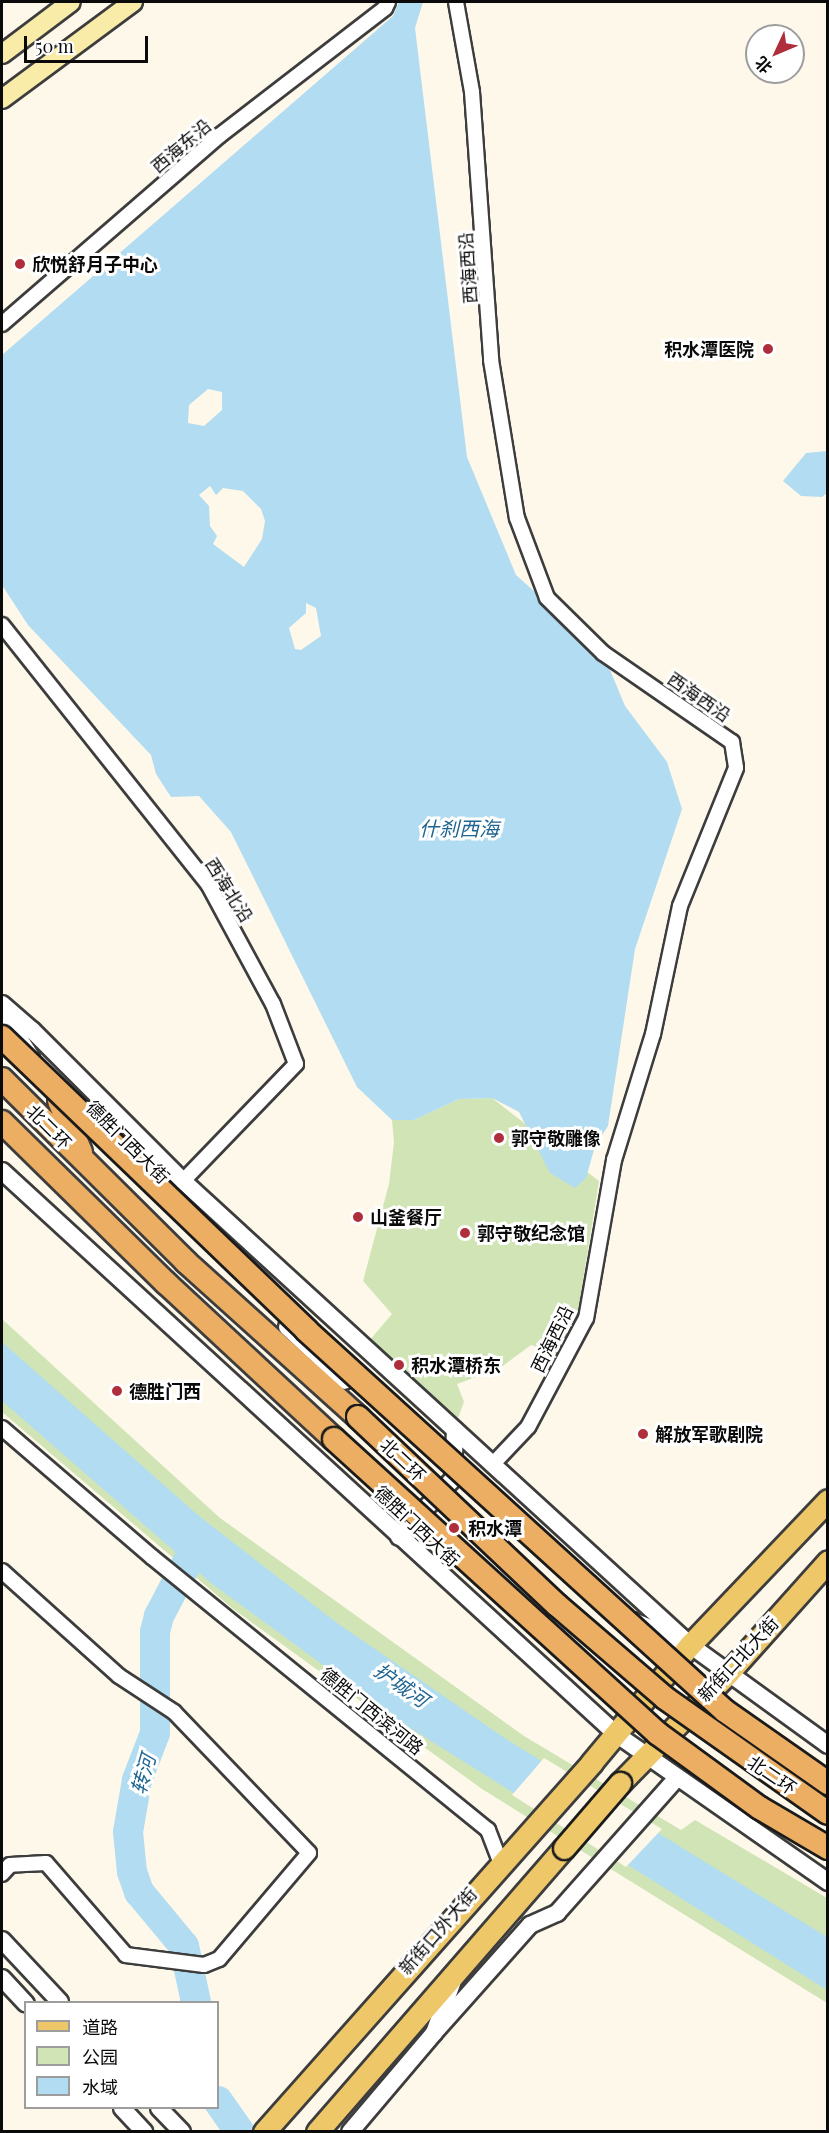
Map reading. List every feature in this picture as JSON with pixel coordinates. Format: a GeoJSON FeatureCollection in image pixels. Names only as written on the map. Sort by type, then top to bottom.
{"type":"FeatureCollection","features":[{"type":"Feature","properties":{"kind":"highway"},"geometry":{"type":"LineString","coordinates":[[2,1037],[306,1330],[725,1711],[828,1783]]}},
{"type":"Feature","properties":{"kind":"highway","name":"北二环"},"geometry":{"type":"LineString","coordinates":[[2,1079],[186,1262],[358,1417],[557,1605],[665,1698],[828,1812]]}},
{"type":"Feature","properties":{"kind":"highway"},"geometry":{"type":"LineString","coordinates":[[59,1101],[87,1164]]}},
{"type":"Feature","properties":{"kind":"highway","name":"北二环"},"geometry":{"type":"LineString","coordinates":[[2,1122],[333,1439],[657,1733],[760,1808],[828,1848]]}},
{"type":"Feature","properties":{"kind":"highway"},"geometry":{"type":"LineString","coordinates":[[2,1146],[34,1155]]}},
{"type":"Feature","properties":{"kind":"main road"},"geometry":{"type":"LineString","coordinates":[[2,54],[71,2]]}},
{"type":"Feature","properties":{"kind":"main road"},"geometry":{"type":"LineString","coordinates":[[2,99],[133,2]]}},
{"type":"Feature","properties":{"kind":"main road"},"geometry":{"type":"LineString","coordinates":[[690,1645],[828,1500]]}},
{"type":"Feature","properties":{"kind":"main road","name":"新街口北大街"},"geometry":{"type":"LineString","coordinates":[[645,1755],[728,1673],[828,1561]]}},
{"type":"Feature","properties":{"kind":"main road","name":"新街口外大街"},"geometry":{"type":"LineString","coordinates":[[264,2131],[500,1861],[592,1762],[690,1645]]}},
{"type":"Feature","properties":{"kind":"main road"},"geometry":{"type":"LineString","coordinates":[[317,2132],[459,1965],[645,1755]]}},
{"type":"Feature","properties":{"kind":"street","name":"西海东沿"},"geometry":{"type":"LineString","coordinates":[[2,324],[211,143],[385,8],[388,2]]}},
{"type":"Feature","properties":{"kind":"street","name":"西海西沿"},"geometry":{"type":"LineString","coordinates":[[456,2],[472,92],[491,360],[517,518],[547,598],[603,653],[732,742],[736,768],[680,906],[653,1034],[614,1160],[586,1318],[528,1427],[494,1464]]}},
{"type":"Feature","properties":{"kind":"street","name":"西海北沿"},"geometry":{"type":"LineString","coordinates":[[2,625],[208,884],[273,1004],[296,1064],[183,1181]]}},
{"type":"Feature","properties":{"kind":"street","name":"德胜门西大街"},"geometry":{"type":"LineString","coordinates":[[2,1005],[32,1030],[183,1181],[690,1645],[828,1745]]}},
{"type":"Feature","properties":{"kind":"street","name":"德胜门西大街"},"geometry":{"type":"LineString","coordinates":[[2,1010],[59,1101],[303,1342],[593,1605],[690,1645]]}},
{"type":"Feature","properties":{"kind":"street","name":"德胜门西大街"},"geometry":{"type":"LineString","coordinates":[[2,1171],[616,1734],[828,1881]]}},
{"type":"Feature","properties":{"kind":"street","name":"德胜门西滨河路"},"geometry":{"type":"LineString","coordinates":[[2,1428],[152,1557],[208,1599],[488,1830],[500,1861]]}},
{"type":"Feature","properties":{"kind":"street"},"geometry":{"type":"LineString","coordinates":[[399,1537],[453,1479],[454,1430]]}},
{"type":"Feature","properties":{"kind":"street"},"geometry":{"type":"LineString","coordinates":[[2,1571],[119,1676],[142,1688],[174,1712],[309,1853],[219,1959],[204,1965],[126,1955],[46,1863],[10,1865],[2,1874]]}},
{"type":"Feature","properties":{"kind":"street"},"geometry":{"type":"LineString","coordinates":[[350,2132],[530,1925],[557,1913],[677,1778]]}},
{"type":"Feature","properties":{"kind":"street"},"geometry":{"type":"LineString","coordinates":[[2,1940],[59,2001]]}},
{"type":"Feature","properties":{"kind":"street"},"geometry":{"type":"LineString","coordinates":[[433,2034],[459,1965]]}},
{"type":"Feature","properties":{"kind":"street"},"geometry":{"type":"LineString","coordinates":[[2,1978],[24,2002]]}},
{"type":"Feature","properties":{"kind":"street"},"geometry":{"type":"LineString","coordinates":[[123,2109],[144,2132]]}},
{"type":"Feature","properties":{"kind":"street"},"geometry":{"type":"LineString","coordinates":[[160,2109],[182,2132]]}},
{"type":"Feature","properties":{"kind":"green space"},"geometry":{"type":"Polygon","coordinates":[[[492,1098],[599,1181],[577,1317],[558,1354],[531,1345],[500,1368],[457,1384],[464,1402],[458,1418],[369,1341],[392,1314],[363,1281],[389,1184],[394,1142],[392,1120],[414,1120],[459,1099],[492,1098]]]}},
{"type":"Feature","properties":{"kind":"green space"},"geometry":{"type":"Polygon","coordinates":[[[2,1319],[220,1518],[524,1736],[681,1830],[695,1820],[827,1898],[827,2003],[482,1789],[232,1608],[2,1412],[2,1319]]]}},
{"type":"Feature","properties":{"kind":"water","name":"什刹西海"},"geometry":{"type":"Polygon","coordinates":[[[399,2],[423,2],[415,28],[467,457],[516,575],[603,653],[625,706],[667,762],[682,809],[635,949],[608,1126],[595,1146],[586,1178],[575,1188],[550,1173],[519,1112],[492,1098],[459,1099],[414,1120],[392,1120],[357,1087],[231,832],[199,796],[171,797],[156,774],[151,755],[28,625],[2,585],[2,355],[393,16],[399,2]],[[208,389],[189,405],[188,423],[204,426],[222,410],[222,392],[208,389]],[[210,486],[199,495],[209,506],[210,526],[217,536],[213,544],[244,567],[262,539],[265,521],[261,509],[243,491],[223,488],[216,495],[210,486]],[[306,603],[306,613],[289,628],[295,649],[301,650],[321,636],[316,608],[306,603]]]}},
{"type":"Feature","properties":{"kind":"water"},"geometry":{"type":"Polygon","coordinates":[[[827,451],[827,493],[822,497],[801,496],[783,481],[806,453],[827,451]]]}},
{"type":"Feature","properties":{"kind":"water","name":"护城河"},"geometry":{"type":"Polygon","coordinates":[[[2,1342],[199,1516],[337,1623],[509,1741],[827,1937],[827,1990],[404,1724],[211,1583],[2,1401],[2,1342]]]}},
{"type":"Feature","properties":{"kind":"pier"},"geometry":{"type":"Polygon","coordinates":[[[544,1758],[662,1829],[626,1867],[512,1795],[544,1758]]]}},
{"type":"Feature","properties":{"kind":"waterway","name":"转河"},"geometry":{"type":"LineString","coordinates":[[196,2001],[184,1946],[139,1892],[132,1872],[128,1832],[137,1780],[155,1733],[155,1632],[159,1616],[200,1538]]}},
{"type":"Feature","properties":{"kind":"waterway","name":"转河"},"geometry":{"type":"LineString","coordinates":[[219,2102],[240,2132]]}},
{"type":"Feature","properties":{"kind":"place","name":"欣悦舒月子中心"},"geometry":{"type":"Point","coordinates":[20,264]}},
{"type":"Feature","properties":{"kind":"place","name":"积水潭医院"},"geometry":{"type":"Point","coordinates":[768,349]}},
{"type":"Feature","properties":{"kind":"place","name":"郭守敬雕像"},"geometry":{"type":"Point","coordinates":[499,1138]}},
{"type":"Feature","properties":{"kind":"place","name":"山釜餐厅"},"geometry":{"type":"Point","coordinates":[358,1217]}},
{"type":"Feature","properties":{"kind":"place","name":"郭守敬纪念馆"},"geometry":{"type":"Point","coordinates":[465,1233]}},
{"type":"Feature","properties":{"kind":"place","name":"积水潭桥东"},"geometry":{"type":"Point","coordinates":[399,1365]}},
{"type":"Feature","properties":{"kind":"place","name":"德胜门西"},"geometry":{"type":"Point","coordinates":[117,1391]}},
{"type":"Feature","properties":{"kind":"place","name":"解放军歌剧院"},"geometry":{"type":"Point","coordinates":[643,1434]}},
{"type":"Feature","properties":{"kind":"place","name":"积水潭"},"geometry":{"type":"Point","coordinates":[454,1528]}}]}
